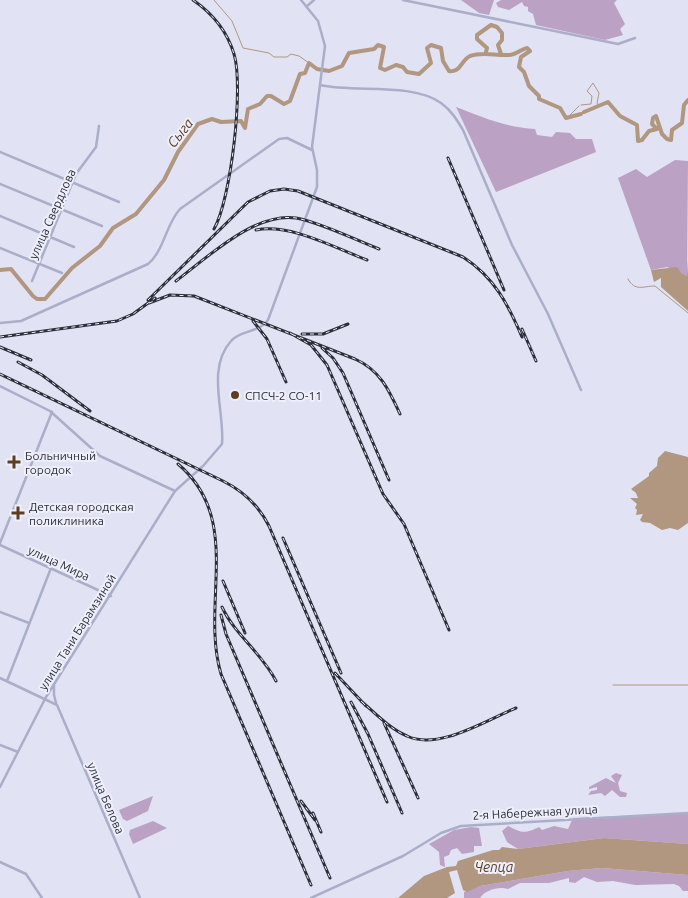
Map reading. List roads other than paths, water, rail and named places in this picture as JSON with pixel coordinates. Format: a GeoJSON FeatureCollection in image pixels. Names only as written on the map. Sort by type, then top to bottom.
{"type":"FeatureCollection","features":[{"type":"Feature","properties":{"kind":"street","name":"улица Тани Барамзиной"},"geometry":{"type":"LineString","coordinates":[[0,787],[55,682],[111,596],[175,491],[204,466],[222,444],[219,368],[232,340],[263,326],[268,320],[317,186],[317,170],[312,150],[323,62],[323,34],[318,21],[301,0]]}},
{"type":"Feature","properties":{"kind":"street"},"geometry":{"type":"LineString","coordinates":[[307,6],[314,0]]}},
{"type":"Feature","properties":{"kind":"street"},"geometry":{"type":"LineString","coordinates":[[403,0],[618,44],[635,38]]}},
{"type":"Feature","properties":{"kind":"street"},"geometry":{"type":"LineString","coordinates":[[320,85],[348,89],[414,92],[442,103],[454,115],[463,130],[512,245],[548,314],[581,390]]}},
{"type":"Feature","properties":{"kind":"street","name":"улица Свердлова"},"geometry":{"type":"LineString","coordinates":[[32,281],[73,183],[96,147],[99,126]]}},
{"type":"Feature","properties":{"kind":"street"},"geometry":{"type":"LineString","coordinates":[[0,323],[21,321],[148,264],[155,257],[173,216],[180,208],[279,138],[287,138],[312,150]]}},
{"type":"Feature","properties":{"kind":"street"},"geometry":{"type":"LineString","coordinates":[[0,152],[119,202]]}},
{"type":"Feature","properties":{"kind":"street"},"geometry":{"type":"LineString","coordinates":[[0,184],[102,226]]}},
{"type":"Feature","properties":{"kind":"street"},"geometry":{"type":"LineString","coordinates":[[0,216],[74,247]]}},
{"type":"Feature","properties":{"kind":"street"},"geometry":{"type":"LineString","coordinates":[[0,248],[62,273]]}},
{"type":"Feature","properties":{"kind":"street"},"geometry":{"type":"LineString","coordinates":[[0,386],[52,412],[100,456],[175,491]]}},
{"type":"Feature","properties":{"kind":"street"},"geometry":{"type":"LineString","coordinates":[[0,544],[52,412]]}},
{"type":"Feature","properties":{"kind":"street","name":"улица Мира"},"geometry":{"type":"LineString","coordinates":[[0,544],[111,596]]}},
{"type":"Feature","properties":{"kind":"street"},"geometry":{"type":"LineString","coordinates":[[6,680],[51,568]]}},
{"type":"Feature","properties":{"kind":"street"},"geometry":{"type":"LineString","coordinates":[[0,612],[29,623]]}},
{"type":"Feature","properties":{"kind":"street"},"geometry":{"type":"LineString","coordinates":[[0,678],[46,698],[57,705]]}},
{"type":"Feature","properties":{"kind":"street","name":"улица Белова"},"geometry":{"type":"LineString","coordinates":[[55,682],[54,695],[57,705],[140,898]]}},
{"type":"Feature","properties":{"kind":"street"},"geometry":{"type":"LineString","coordinates":[[0,744],[18,752]]}},
{"type":"Feature","properties":{"kind":"street","name":"2-я Набережная улица"},"geometry":{"type":"LineString","coordinates":[[311,898],[403,856],[441,833],[461,826],[688,813]]}},
{"type":"Feature","properties":{"kind":"street"},"geometry":{"type":"LineString","coordinates":[[0,862],[26,874],[42,898]]}},
{"type":"Feature","properties":{"kind":"water"},"geometry":{"type":"Polygon","coordinates":[[[688,260],[688,311],[661,287],[661,278],[654,282],[651,270],[677,267],[681,273],[687,276],[688,260]]]}},
{"type":"Feature","properties":{"kind":"water"},"geometry":{"type":"Polygon","coordinates":[[[665,451],[688,457],[688,523],[678,530],[670,528],[662,530],[650,523],[642,522],[640,520],[643,514],[636,515],[637,510],[635,508],[637,504],[630,498],[638,498],[631,489],[649,476],[649,473],[657,466],[658,458],[665,451]]]}},
{"type":"Feature","properties":{"kind":"water","name":"Чепца"},"geometry":{"type":"Polygon","coordinates":[[[604,838],[688,844],[688,875],[602,868],[568,871],[480,886],[467,892],[463,890],[457,870],[449,872],[455,893],[447,898],[398,898],[424,876],[447,867],[456,866],[458,861],[493,850],[499,850],[502,847],[518,849],[604,838]]]}},
{"type":"Feature","properties":{"kind":"waterway"},"geometry":{"type":"LineString","coordinates":[[214,0],[232,21],[243,48],[269,53],[274,57],[287,57],[291,54],[299,56],[309,63]]}},
{"type":"Feature","properties":{"kind":"waterway"},"geometry":{"type":"LineString","coordinates":[[486,52],[487,48],[477,39],[477,35],[491,25],[497,27],[502,33],[502,40],[498,45],[501,54]]}},
{"type":"Feature","properties":{"kind":"waterway","name":"Сыга"},"geometry":{"type":"LineString","coordinates":[[0,270],[11,269],[33,296],[37,299],[45,299],[72,268],[100,246],[113,228],[136,214],[164,180],[178,152],[198,124],[212,119],[221,122],[241,121],[245,128],[248,109],[260,104],[267,96],[271,96],[284,104],[290,101],[300,74],[305,73],[309,63],[317,69],[329,71],[342,66],[349,53],[374,49],[378,45],[384,47],[380,68],[385,70],[396,65],[403,67],[407,72],[419,74],[431,63],[427,48],[431,45],[441,48],[443,61],[449,71],[459,68],[470,56],[480,54],[512,55],[527,48],[530,51],[521,57],[519,67],[524,72],[529,86],[539,96],[539,99],[560,108],[566,118],[581,114]]}},
{"type":"Feature","properties":{"kind":"waterway"},"geometry":{"type":"LineString","coordinates":[[581,105],[591,104],[592,96],[587,91],[593,83],[599,93],[597,103],[599,106]]}},
{"type":"Feature","properties":{"kind":"waterway","name":"Сыга"},"geometry":{"type":"LineString","coordinates":[[584,112],[608,102],[620,116],[637,125],[638,141],[642,140],[649,131],[657,129],[652,124],[653,118],[656,116],[662,134],[671,140],[672,130],[682,123],[684,105],[688,100]]}},
{"type":"Feature","properties":{"kind":"waterway"},"geometry":{"type":"LineString","coordinates":[[569,116],[579,106]]}},
{"type":"Feature","properties":{"kind":"waterway"},"geometry":{"type":"LineString","coordinates":[[628,279],[636,287],[655,286],[688,313]]}},
{"type":"Feature","properties":{"kind":"waterway"},"geometry":{"type":"LineString","coordinates":[[613,685],[688,685]]}},
{"type":"Feature","properties":{"kind":"railway"},"geometry":{"type":"LineString","coordinates":[[193,0],[223,30],[234,54],[237,70],[237,116],[234,143],[226,194],[214,229]]}},
{"type":"Feature","properties":{"kind":"railway"},"geometry":{"type":"LineString","coordinates":[[448,158],[504,290]]}},
{"type":"Feature","properties":{"kind":"railway"},"geometry":{"type":"LineString","coordinates":[[148,300],[248,202],[270,191],[284,189],[298,191],[463,257],[492,282],[505,302],[522,337]]}},
{"type":"Feature","properties":{"kind":"railway"},"geometry":{"type":"LineString","coordinates":[[176,281],[217,249],[248,229],[280,218],[296,218],[316,224],[379,249]]}},
{"type":"Feature","properties":{"kind":"railway"},"geometry":{"type":"LineString","coordinates":[[256,230],[269,229],[298,233],[367,260]]}},
{"type":"Feature","properties":{"kind":"railway"},"geometry":{"type":"LineString","coordinates":[[149,303],[170,295],[194,296],[355,359],[371,369],[383,382],[400,414]]}},
{"type":"Feature","properties":{"kind":"railway"},"geometry":{"type":"LineString","coordinates":[[0,337],[117,321],[133,314],[155,298]]}},
{"type":"Feature","properties":{"kind":"railway"},"geometry":{"type":"LineString","coordinates":[[253,321],[267,339],[286,382]]}},
{"type":"Feature","properties":{"kind":"railway"},"geometry":{"type":"LineString","coordinates":[[302,334],[323,334],[348,324]]}},
{"type":"Feature","properties":{"kind":"railway"},"geometry":{"type":"LineString","coordinates":[[522,329],[536,361]]}},
{"type":"Feature","properties":{"kind":"railway"},"geometry":{"type":"LineString","coordinates":[[290,333],[311,345],[327,365],[383,494],[404,524],[449,630]]}},
{"type":"Feature","properties":{"kind":"railway"},"geometry":{"type":"LineString","coordinates":[[0,347],[31,360]]}},
{"type":"Feature","properties":{"kind":"railway"},"geometry":{"type":"LineString","coordinates":[[322,348],[333,358],[343,373],[389,480]]}},
{"type":"Feature","properties":{"kind":"railway"},"geometry":{"type":"LineString","coordinates":[[18,362],[42,375],[90,411]]}},
{"type":"Feature","properties":{"kind":"railway"},"geometry":{"type":"LineString","coordinates":[[0,374],[223,481],[244,494],[255,506],[269,526],[387,802]]}},
{"type":"Feature","properties":{"kind":"railway"},"geometry":{"type":"LineString","coordinates":[[178,464],[198,486],[210,510],[215,536],[216,647],[221,674],[311,885]]}},
{"type":"Feature","properties":{"kind":"railway"},"geometry":{"type":"LineString","coordinates":[[283,538],[341,673]]}},
{"type":"Feature","properties":{"kind":"railway"},"geometry":{"type":"LineString","coordinates":[[223,581],[245,633]]}},
{"type":"Feature","properties":{"kind":"railway"},"geometry":{"type":"LineString","coordinates":[[222,607],[227,617],[276,681]]}},
{"type":"Feature","properties":{"kind":"railway"},"geometry":{"type":"LineString","coordinates":[[221,615],[226,634],[330,878]]}},
{"type":"Feature","properties":{"kind":"railway"},"geometry":{"type":"LineString","coordinates":[[335,673],[366,706]]}},
{"type":"Feature","properties":{"kind":"railway"},"geometry":{"type":"LineString","coordinates":[[361,701],[395,729],[419,740],[447,737],[516,708]]}},
{"type":"Feature","properties":{"kind":"railway"},"geometry":{"type":"LineString","coordinates":[[351,702],[368,734],[402,813]]}},
{"type":"Feature","properties":{"kind":"railway"},"geometry":{"type":"LineString","coordinates":[[384,723],[418,798]]}},
{"type":"Feature","properties":{"kind":"railway"},"geometry":{"type":"LineString","coordinates":[[301,801],[315,820]]}},
{"type":"Feature","properties":{"kind":"railway"},"geometry":{"type":"LineString","coordinates":[[313,813],[321,832]]}},
{"type":"Feature","properties":{"kind":"place","name":"СПСЧ-2 СО-11"},"geometry":{"type":"Point","coordinates":[235,395]}},
{"type":"Feature","properties":{"kind":"place","name":"Больничный городок"},"geometry":{"type":"Point","coordinates":[14,462]}},
{"type":"Feature","properties":{"kind":"place","name":"Детская городская поликлиника"},"geometry":{"type":"Point","coordinates":[18,513]}}]}
